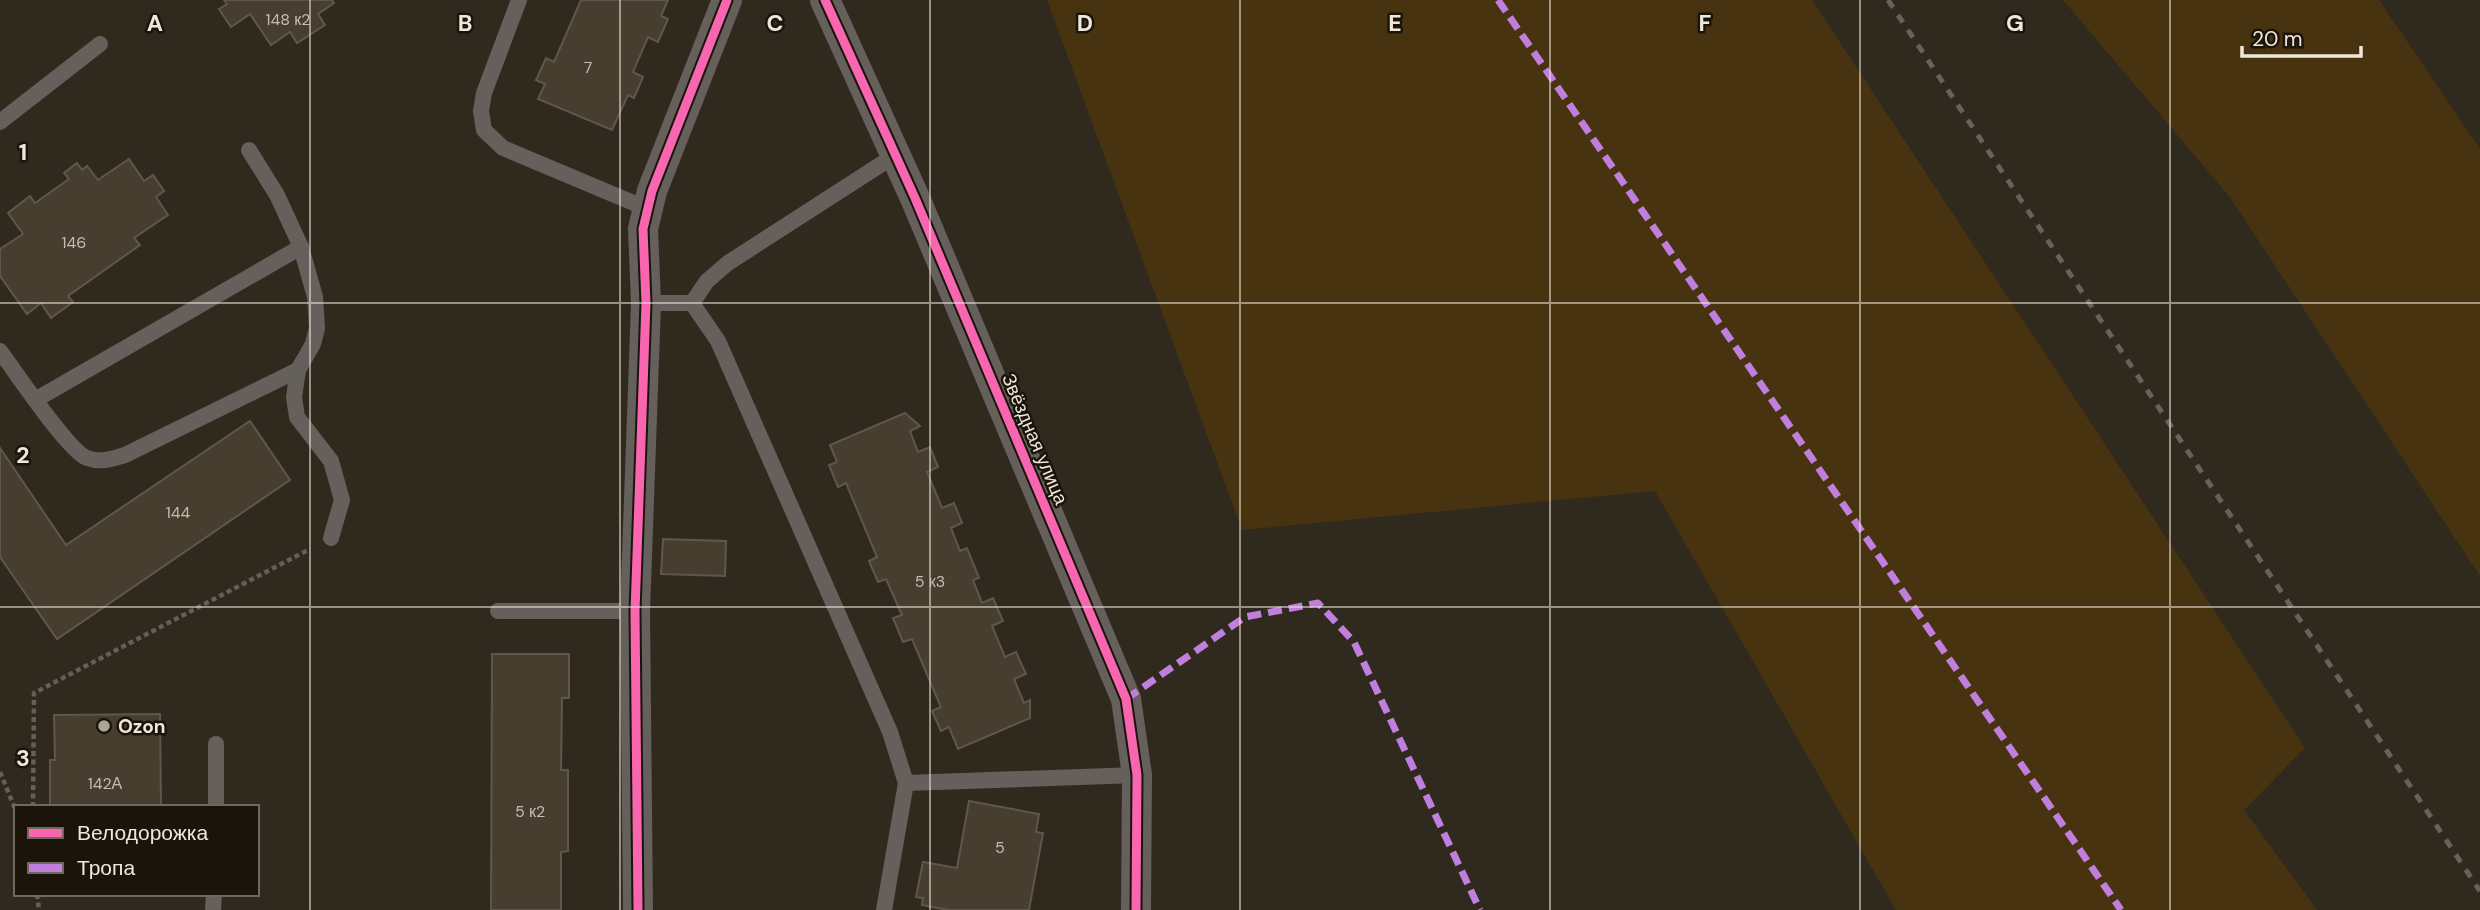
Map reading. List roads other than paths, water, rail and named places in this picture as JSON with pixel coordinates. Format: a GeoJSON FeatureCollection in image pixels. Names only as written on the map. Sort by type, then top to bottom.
{"type":"FeatureCollection","features":[{"type":"Feature","properties":{"kind":"street"},"geometry":{"type":"LineString","coordinates":[[638,910],[635,611],[646,303],[643,229],[648,209],[727,0]]}},
{"type":"Feature","properties":{"kind":"street","name":"Звёздная улица"},"geometry":{"type":"LineString","coordinates":[[825,0],[915,198],[1126,699],[1137,775],[1136,910]]}},
{"type":"Feature","properties":{"kind":"lane"},"geometry":{"type":"LineString","coordinates":[[519,0],[484,93],[481,111],[484,130],[503,148],[648,209]]}},
{"type":"Feature","properties":{"kind":"lane"},"geometry":{"type":"LineString","coordinates":[[0,122],[100,44]]}},
{"type":"Feature","properties":{"kind":"lane"},"geometry":{"type":"LineString","coordinates":[[249,150],[277,195],[301,247],[315,297],[317,328],[313,344],[298,370],[293,397],[298,417],[331,460],[342,500],[331,538]]}},
{"type":"Feature","properties":{"kind":"lane"},"geometry":{"type":"LineString","coordinates":[[692,303],[707,281],[728,263],[894,156]]}},
{"type":"Feature","properties":{"kind":"lane"},"geometry":{"type":"LineString","coordinates":[[35,400],[301,247]]}},
{"type":"Feature","properties":{"kind":"lane"},"geometry":{"type":"LineString","coordinates":[[646,303],[692,303]]}},
{"type":"Feature","properties":{"kind":"lane"},"geometry":{"type":"LineString","coordinates":[[692,303],[718,341],[890,732],[906,783],[884,910]]}},
{"type":"Feature","properties":{"kind":"lane"},"geometry":{"type":"LineString","coordinates":[[0,351],[35,400],[84,457],[103,462],[125,455],[298,370]]}},
{"type":"Feature","properties":{"kind":"lane"},"geometry":{"type":"LineString","coordinates":[[498,611],[635,611]]}},
{"type":"Feature","properties":{"kind":"lane"},"geometry":{"type":"LineString","coordinates":[[216,744],[216,805]]}},
{"type":"Feature","properties":{"kind":"lane"},"geometry":{"type":"LineString","coordinates":[[906,783],[1137,775]]}},
{"type":"Feature","properties":{"kind":"railway"},"geometry":{"type":"LineString","coordinates":[[1888,0],[2480,891]]}},
{"type":"Feature","properties":{"kind":"place","name":"Ozon"},"geometry":{"type":"Point","coordinates":[104,726]}}]}
